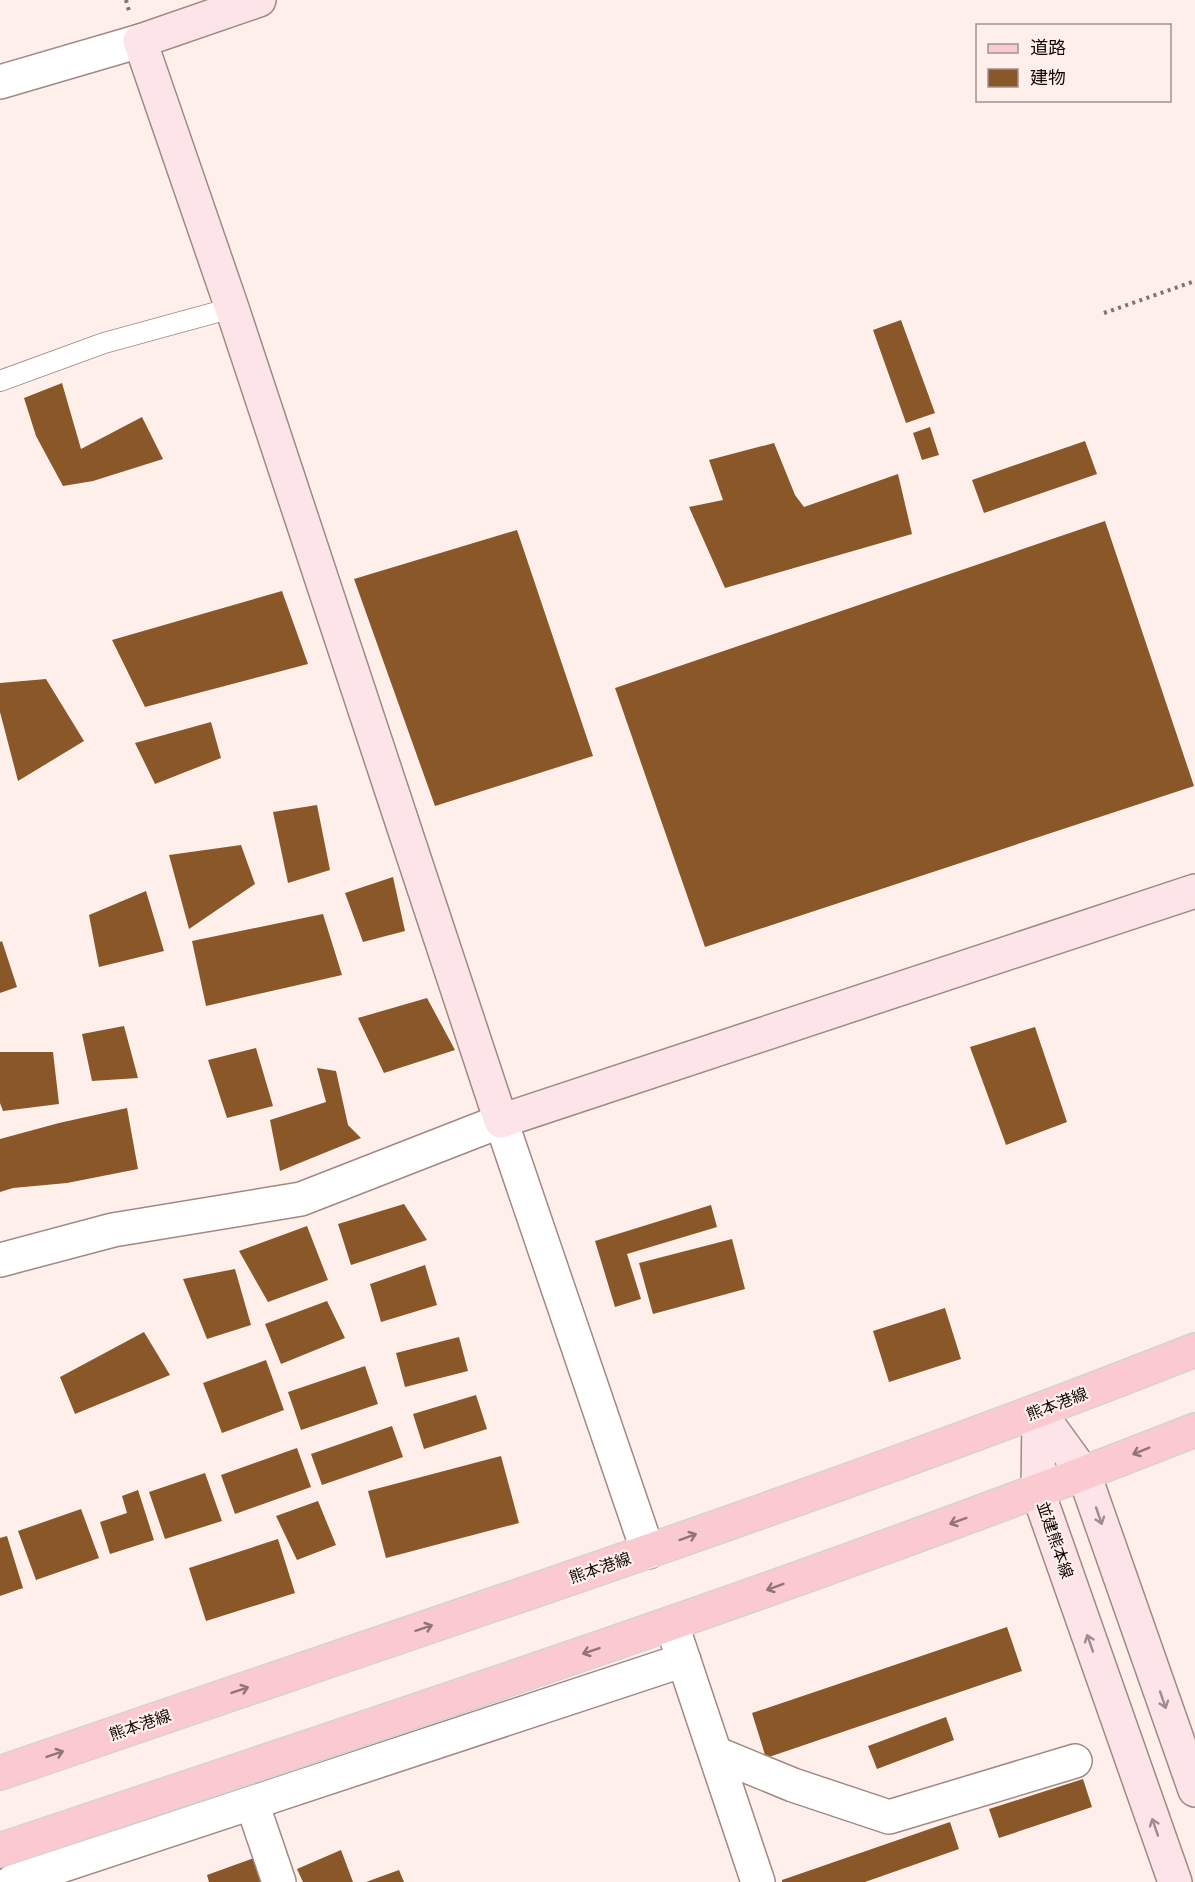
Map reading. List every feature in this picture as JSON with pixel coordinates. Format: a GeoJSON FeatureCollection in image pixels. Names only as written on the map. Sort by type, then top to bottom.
{"type":"FeatureCollection","features":[{"type":"Feature","properties":{"kind":"main road","name":"熊本港線"},"geometry":{"type":"LineString","coordinates":[[0,1773],[648,1552],[1039,1412],[1195,1350]]}},
{"type":"Feature","properties":{"kind":"main road"},"geometry":{"type":"LineString","coordinates":[[0,1850],[672,1624],[1038,1492],[1195,1430]]}},
{"type":"Feature","properties":{"kind":"street"},"geometry":{"type":"LineString","coordinates":[[0,82],[140,41],[259,0]]}},
{"type":"Feature","properties":{"kind":"street"},"geometry":{"type":"LineString","coordinates":[[140,41],[232,308],[501,1121],[648,1552]]}},
{"type":"Feature","properties":{"kind":"street"},"geometry":{"type":"LineString","coordinates":[[0,1260],[113,1230],[301,1199],[501,1121],[1195,891]]}},
{"type":"Feature","properties":{"kind":"street"},"geometry":{"type":"LineString","coordinates":[[1039,1412],[1084,1474],[1195,1790]]}},
{"type":"Feature","properties":{"kind":"street","name":"並建熊本線"},"geometry":{"type":"LineString","coordinates":[[1039,1412],[1038,1492],[1174,1882]]}},
{"type":"Feature","properties":{"kind":"street"},"geometry":{"type":"LineString","coordinates":[[672,1624],[758,1882]]}},
{"type":"Feature","properties":{"kind":"street"},"geometry":{"type":"LineString","coordinates":[[12,1882],[684,1660]]}},
{"type":"Feature","properties":{"kind":"street"},"geometry":{"type":"LineString","coordinates":[[715,1753],[793,1785],[889,1817],[1075,1761]]}},
{"type":"Feature","properties":{"kind":"street"},"geometry":{"type":"LineString","coordinates":[[252,1803],[279,1882]]}},
{"type":"Feature","properties":{"kind":"lane"},"geometry":{"type":"LineString","coordinates":[[0,381],[104,343],[232,308]]}},
{"type":"Feature","properties":{"kind":"path"},"geometry":{"type":"LineString","coordinates":[[1104,313],[1195,281]]}},
{"type":"Feature","properties":{"kind":"building"},"geometry":{"type":"Polygon","coordinates":[[[901,320],[935,413],[906,423],[873,330],[901,320]]]}},
{"type":"Feature","properties":{"kind":"building"},"geometry":{"type":"Polygon","coordinates":[[[62,383],[81,449],[142,417],[163,459],[93,481],[63,486],[36,436],[24,398],[62,383]]]}},
{"type":"Feature","properties":{"kind":"building"},"geometry":{"type":"Polygon","coordinates":[[[930,427],[939,455],[922,460],[913,433],[930,427]]]}},
{"type":"Feature","properties":{"kind":"building"},"geometry":{"type":"Polygon","coordinates":[[[1085,441],[1097,474],[984,513],[972,480],[1085,441]]]}},
{"type":"Feature","properties":{"kind":"building"},"geometry":{"type":"Polygon","coordinates":[[[774,443],[795,495],[804,507],[898,474],[912,534],[725,588],[689,507],[723,500],[709,460],[774,443]]]}},
{"type":"Feature","properties":{"kind":"building"},"geometry":{"type":"Polygon","coordinates":[[[1105,521],[1194,786],[705,947],[615,688],[1105,521]]]}},
{"type":"Feature","properties":{"kind":"building"},"geometry":{"type":"Polygon","coordinates":[[[517,530],[593,756],[435,806],[354,579],[517,530]]]}},
{"type":"Feature","properties":{"kind":"building"},"geometry":{"type":"Polygon","coordinates":[[[282,591],[308,664],[145,707],[112,640],[282,591]]]}},
{"type":"Feature","properties":{"kind":"building"},"geometry":{"type":"Polygon","coordinates":[[[46,679],[84,741],[18,781],[0,712],[0,683],[46,679]]]}},
{"type":"Feature","properties":{"kind":"building"},"geometry":{"type":"Polygon","coordinates":[[[211,722],[221,758],[155,784],[135,743],[211,722]]]}},
{"type":"Feature","properties":{"kind":"building"},"geometry":{"type":"Polygon","coordinates":[[[317,805],[330,870],[288,883],[273,812],[317,805]]]}},
{"type":"Feature","properties":{"kind":"building"},"geometry":{"type":"Polygon","coordinates":[[[241,845],[255,884],[189,929],[169,855],[241,845]]]}},
{"type":"Feature","properties":{"kind":"building"},"geometry":{"type":"Polygon","coordinates":[[[393,877],[405,931],[363,942],[345,893],[393,877]]]}},
{"type":"Feature","properties":{"kind":"building"},"geometry":{"type":"Polygon","coordinates":[[[146,891],[164,951],[99,967],[89,915],[146,891]]]}},
{"type":"Feature","properties":{"kind":"building"},"geometry":{"type":"Polygon","coordinates":[[[323,914],[342,975],[206,1006],[192,941],[323,914]]]}},
{"type":"Feature","properties":{"kind":"building"},"geometry":{"type":"Polygon","coordinates":[[[2,941],[17,987],[0,993],[0,942],[2,941]]]}},
{"type":"Feature","properties":{"kind":"building"},"geometry":{"type":"Polygon","coordinates":[[[427,998],[455,1050],[384,1073],[358,1018],[427,998]]]}},
{"type":"Feature","properties":{"kind":"building"},"geometry":{"type":"Polygon","coordinates":[[[124,1026],[138,1078],[92,1081],[82,1034],[124,1026]]]}},
{"type":"Feature","properties":{"kind":"building"},"geometry":{"type":"Polygon","coordinates":[[[1035,1027],[1067,1122],[1006,1145],[970,1047],[1035,1027]]]}},
{"type":"Feature","properties":{"kind":"building"},"geometry":{"type":"Polygon","coordinates":[[[256,1048],[273,1106],[227,1118],[208,1060],[256,1048]]]}},
{"type":"Feature","properties":{"kind":"building"},"geometry":{"type":"Polygon","coordinates":[[[0,1052],[53,1052],[59,1104],[3,1111],[0,1103],[0,1052]]]}},
{"type":"Feature","properties":{"kind":"building"},"geometry":{"type":"Polygon","coordinates":[[[317,1068],[336,1071],[348,1125],[361,1138],[280,1171],[270,1120],[326,1102],[317,1068]]]}},
{"type":"Feature","properties":{"kind":"building"},"geometry":{"type":"Polygon","coordinates":[[[127,1108],[138,1169],[67,1183],[13,1188],[0,1192],[0,1139],[127,1108]]]}},
{"type":"Feature","properties":{"kind":"building"},"geometry":{"type":"Polygon","coordinates":[[[404,1204],[427,1240],[351,1265],[338,1224],[404,1204]]]}},
{"type":"Feature","properties":{"kind":"building"},"geometry":{"type":"Polygon","coordinates":[[[711,1205],[717,1227],[627,1254],[641,1299],[615,1307],[595,1241],[711,1205]]]}},
{"type":"Feature","properties":{"kind":"building"},"geometry":{"type":"Polygon","coordinates":[[[307,1226],[328,1280],[268,1302],[239,1251],[307,1226]]]}},
{"type":"Feature","properties":{"kind":"building"},"geometry":{"type":"Polygon","coordinates":[[[732,1239],[745,1289],[653,1314],[639,1263],[732,1239]]]}},
{"type":"Feature","properties":{"kind":"building"},"geometry":{"type":"Polygon","coordinates":[[[425,1265],[437,1305],[381,1322],[370,1284],[425,1265]]]}},
{"type":"Feature","properties":{"kind":"building"},"geometry":{"type":"Polygon","coordinates":[[[235,1269],[251,1325],[207,1339],[183,1279],[235,1269]]]}},
{"type":"Feature","properties":{"kind":"building"},"geometry":{"type":"Polygon","coordinates":[[[327,1301],[345,1338],[281,1364],[265,1324],[327,1301]]]}},
{"type":"Feature","properties":{"kind":"building"},"geometry":{"type":"Polygon","coordinates":[[[945,1308],[961,1359],[889,1382],[873,1331],[945,1308]]]}},
{"type":"Feature","properties":{"kind":"building"},"geometry":{"type":"Polygon","coordinates":[[[144,1332],[170,1375],[75,1414],[60,1377],[144,1332]]]}},
{"type":"Feature","properties":{"kind":"building"},"geometry":{"type":"Polygon","coordinates":[[[459,1337],[468,1371],[405,1387],[396,1353],[459,1337]]]}},
{"type":"Feature","properties":{"kind":"building"},"geometry":{"type":"Polygon","coordinates":[[[266,1360],[284,1410],[222,1433],[203,1383],[266,1360]]]}},
{"type":"Feature","properties":{"kind":"building"},"geometry":{"type":"Polygon","coordinates":[[[365,1366],[378,1404],[301,1430],[288,1392],[365,1366]]]}},
{"type":"Feature","properties":{"kind":"building"},"geometry":{"type":"Polygon","coordinates":[[[476,1395],[487,1429],[424,1449],[413,1414],[476,1395]]]}},
{"type":"Feature","properties":{"kind":"building"},"geometry":{"type":"Polygon","coordinates":[[[392,1426],[403,1457],[322,1485],[311,1454],[392,1426]]]}},
{"type":"Feature","properties":{"kind":"building"},"geometry":{"type":"Polygon","coordinates":[[[297,1448],[311,1487],[235,1514],[221,1475],[297,1448]]]}},
{"type":"Feature","properties":{"kind":"building"},"geometry":{"type":"Polygon","coordinates":[[[501,1456],[519,1523],[386,1558],[368,1491],[501,1456]]]}},
{"type":"Feature","properties":{"kind":"building"},"geometry":{"type":"Polygon","coordinates":[[[205,1473],[222,1521],[165,1539],[149,1492],[205,1473]]]}},
{"type":"Feature","properties":{"kind":"building"},"geometry":{"type":"Polygon","coordinates":[[[138,1490],[154,1540],[110,1554],[100,1522],[127,1513],[122,1496],[138,1490]]]}},
{"type":"Feature","properties":{"kind":"building"},"geometry":{"type":"Polygon","coordinates":[[[318,1501],[336,1545],[297,1560],[276,1516],[318,1501]]]}},
{"type":"Feature","properties":{"kind":"building"},"geometry":{"type":"Polygon","coordinates":[[[81,1509],[99,1558],[36,1580],[18,1531],[81,1509]]]}},
{"type":"Feature","properties":{"kind":"building"},"geometry":{"type":"Polygon","coordinates":[[[7,1536],[23,1588],[0,1596],[0,1538],[7,1536]]]}},
{"type":"Feature","properties":{"kind":"building"},"geometry":{"type":"Polygon","coordinates":[[[278,1539],[295,1593],[206,1621],[189,1568],[278,1539]]]}},
{"type":"Feature","properties":{"kind":"building"},"geometry":{"type":"Polygon","coordinates":[[[1007,1627],[1022,1671],[766,1758],[752,1713],[1007,1627]]]}},
{"type":"Feature","properties":{"kind":"building"},"geometry":{"type":"Polygon","coordinates":[[[946,1717],[954,1740],[877,1769],[868,1746],[946,1717]]]}},
{"type":"Feature","properties":{"kind":"building"},"geometry":{"type":"Polygon","coordinates":[[[1083,1779],[1092,1807],[999,1838],[989,1809],[1083,1779]]]}},
{"type":"Feature","properties":{"kind":"building"},"geometry":{"type":"Polygon","coordinates":[[[950,1822],[959,1849],[865,1882],[782,1882],[782,1880],[950,1822]]]}},
{"type":"Feature","properties":{"kind":"building"},"geometry":{"type":"Polygon","coordinates":[[[341,1850],[353,1882],[303,1882],[297,1869],[341,1850]]]}},
{"type":"Feature","properties":{"kind":"building"},"geometry":{"type":"Polygon","coordinates":[[[254,1858],[262,1882],[209,1882],[207,1875],[254,1858]]]}},
{"type":"Feature","properties":{"kind":"building"},"geometry":{"type":"Polygon","coordinates":[[[399,1870],[404,1882],[366,1882],[399,1870]]]}}]}
